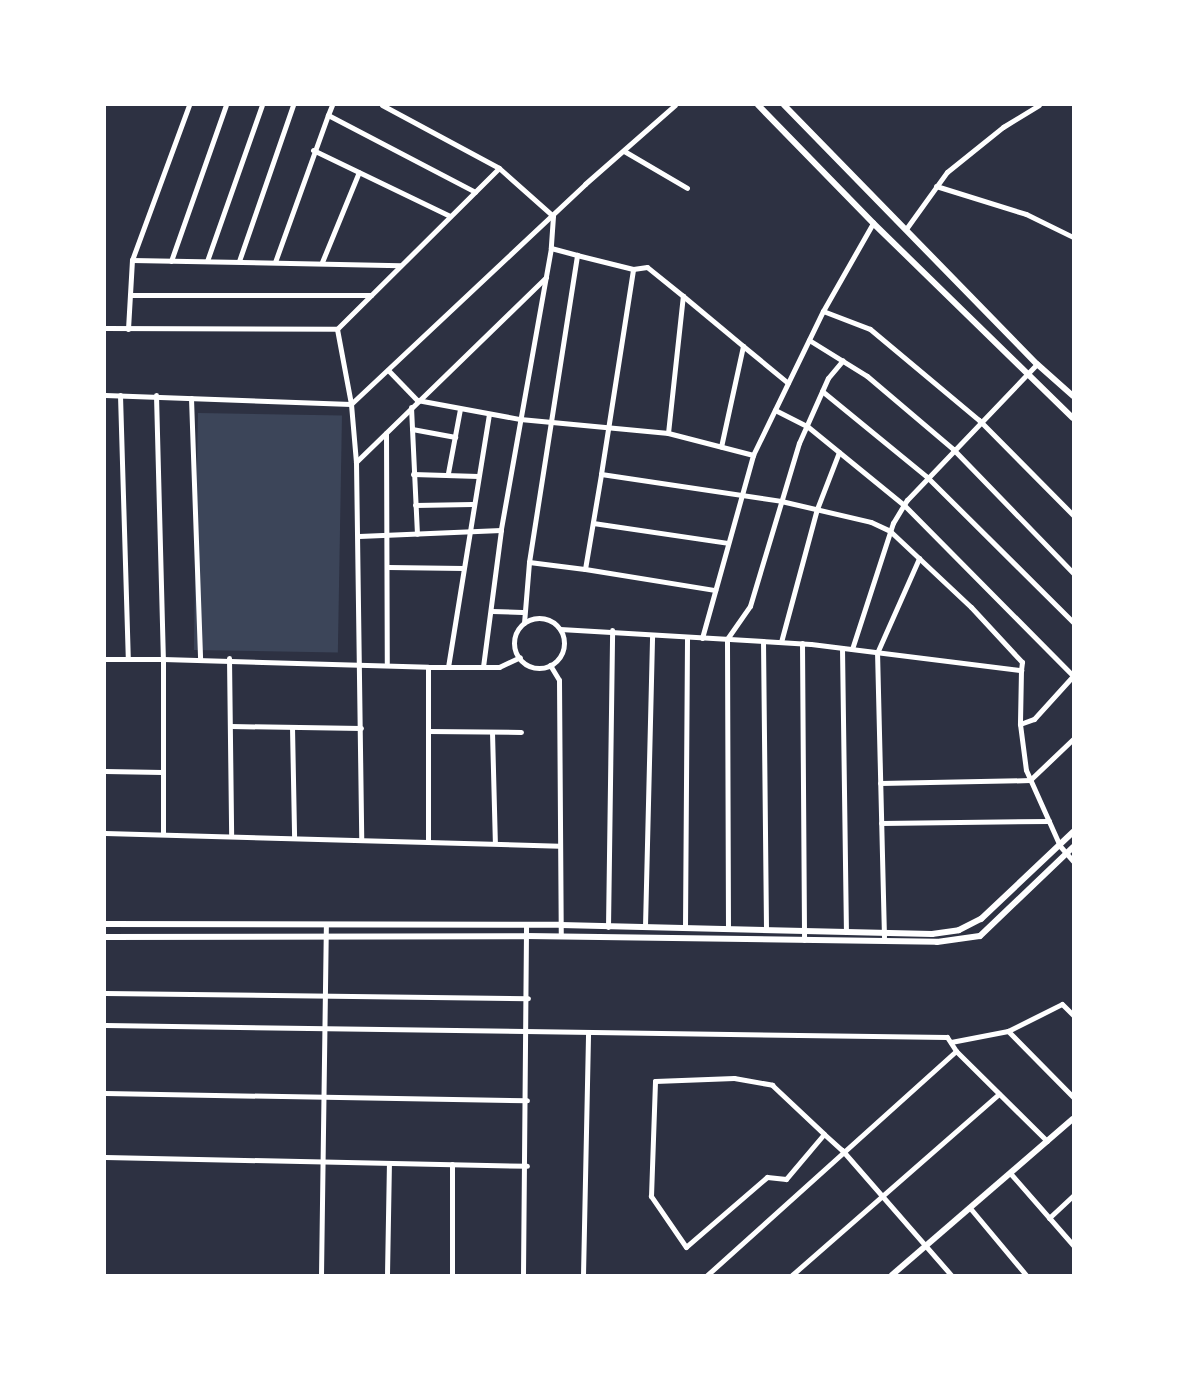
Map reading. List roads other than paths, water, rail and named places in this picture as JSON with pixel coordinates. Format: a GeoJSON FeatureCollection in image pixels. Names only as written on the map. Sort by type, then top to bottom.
{"type":"FeatureCollection","features":[{"type":"Feature","properties":{"kind":"street"},"geometry":{"type":"LineString","coordinates":[[128,329],[132,260],[189,105]]}},
{"type":"Feature","properties":{"kind":"street"},"geometry":{"type":"LineString","coordinates":[[171,261],[226,105]]}},
{"type":"Feature","properties":{"kind":"street"},"geometry":{"type":"LineString","coordinates":[[207,261],[262,105]]}},
{"type":"Feature","properties":{"kind":"street"},"geometry":{"type":"LineString","coordinates":[[239,261],[293,105]]}},
{"type":"Feature","properties":{"kind":"street"},"geometry":{"type":"LineString","coordinates":[[275,262],[313,150],[332,105]]}},
{"type":"Feature","properties":{"kind":"street"},"geometry":{"type":"LineString","coordinates":[[382,105],[499,168],[553,216]]}},
{"type":"Feature","properties":{"kind":"street"},"geometry":{"type":"LineString","coordinates":[[105,395],[156,395],[351,404],[675,105]]}},
{"type":"Feature","properties":{"kind":"street"},"geometry":{"type":"LineString","coordinates":[[758,105],[873,223],[1073,418]]}},
{"type":"Feature","properties":{"kind":"street"},"geometry":{"type":"LineString","coordinates":[[784,105],[1036,364],[1073,396]]}},
{"type":"Feature","properties":{"kind":"street"},"geometry":{"type":"LineString","coordinates":[[906,229],[936,186],[1003,127],[1039,105]]}},
{"type":"Feature","properties":{"kind":"street"},"geometry":{"type":"LineString","coordinates":[[328,115],[475,192]]}},
{"type":"Feature","properties":{"kind":"street"},"geometry":{"type":"LineString","coordinates":[[313,150],[450,216]]}},
{"type":"Feature","properties":{"kind":"street"},"geometry":{"type":"LineString","coordinates":[[624,151],[687,188]]}},
{"type":"Feature","properties":{"kind":"street"},"geometry":{"type":"LineString","coordinates":[[105,328],[337,329],[499,168]]}},
{"type":"Feature","properties":{"kind":"street"},"geometry":{"type":"LineString","coordinates":[[322,262],[359,172]]}},
{"type":"Feature","properties":{"kind":"street"},"geometry":{"type":"LineString","coordinates":[[936,186],[1026,214],[1073,237]]}},
{"type":"Feature","properties":{"kind":"street"},"geometry":{"type":"LineString","coordinates":[[483,666],[501,530],[552,248],[553,216]]}},
{"type":"Feature","properties":{"kind":"street"},"geometry":{"type":"LineString","coordinates":[[702,638],[753,455],[823,311],[873,223]]}},
{"type":"Feature","properties":{"kind":"street"},"geometry":{"type":"LineString","coordinates":[[552,248],[633,269],[647,267],[788,383]]}},
{"type":"Feature","properties":{"kind":"street"},"geometry":{"type":"LineString","coordinates":[[560,629],[563,650],[550,665],[532,666],[519,657],[515,641],[524,623],[522,612],[529,562],[577,255]]}},
{"type":"Feature","properties":{"kind":"street"},"geometry":{"type":"LineString","coordinates":[[132,260],[322,262],[401,266]]}},
{"type":"Feature","properties":{"kind":"street"},"geometry":{"type":"LineString","coordinates":[[585,569],[633,269]]}},
{"type":"Feature","properties":{"kind":"street"},"geometry":{"type":"LineString","coordinates":[[356,462],[417,400],[547,276]]}},
{"type":"Feature","properties":{"kind":"street"},"geometry":{"type":"LineString","coordinates":[[130,295],[371,295]]}},
{"type":"Feature","properties":{"kind":"street"},"geometry":{"type":"LineString","coordinates":[[668,433],[683,296]]}},
{"type":"Feature","properties":{"kind":"street"},"geometry":{"type":"LineString","coordinates":[[823,311],[870,329],[979,420],[1073,515]]}},
{"type":"Feature","properties":{"kind":"street"},"geometry":{"type":"LineString","coordinates":[[337,329],[351,404],[356,462],[359,536],[361,838]]}},
{"type":"Feature","properties":{"kind":"street"},"geometry":{"type":"LineString","coordinates":[[809,340],[843,360],[953,449],[1073,573]]}},
{"type":"Feature","properties":{"kind":"street"},"geometry":{"type":"LineString","coordinates":[[721,447],[743,346]]}},
{"type":"Feature","properties":{"kind":"street"},"geometry":{"type":"LineString","coordinates":[[728,929],[727,639],[750,606],[781,501],[807,426],[822,391],[843,360]]}},
{"type":"Feature","properties":{"kind":"street"},"geometry":{"type":"LineString","coordinates":[[852,649],[890,531],[904,505],[979,420],[1036,364]]}},
{"type":"Feature","properties":{"kind":"street"},"geometry":{"type":"LineString","coordinates":[[388,370],[417,400],[520,419],[608,425],[668,433],[753,455]]}},
{"type":"Feature","properties":{"kind":"street"},"geometry":{"type":"LineString","coordinates":[[822,391],[927,477],[1073,622]]}},
{"type":"Feature","properties":{"kind":"street"},"geometry":{"type":"LineString","coordinates":[[120,395],[128,659]]}},
{"type":"Feature","properties":{"kind":"street"},"geometry":{"type":"LineString","coordinates":[[156,395],[163,659],[163,832]]}},
{"type":"Feature","properties":{"kind":"street"},"geometry":{"type":"LineString","coordinates":[[191,398],[200,659]]}},
{"type":"Feature","properties":{"kind":"street"},"geometry":{"type":"LineString","coordinates":[[411,407],[417,534]]}},
{"type":"Feature","properties":{"kind":"street"},"geometry":{"type":"LineString","coordinates":[[448,473],[460,408]]}},
{"type":"Feature","properties":{"kind":"street"},"geometry":{"type":"LineString","coordinates":[[775,410],[807,426],[904,505],[1073,676],[1034,719],[1020,724]]}},
{"type":"Feature","properties":{"kind":"street"},"geometry":{"type":"LineString","coordinates":[[448,667],[472,504],[489,414]]}},
{"type":"Feature","properties":{"kind":"street"},"geometry":{"type":"LineString","coordinates":[[412,429],[455,437]]}},
{"type":"Feature","properties":{"kind":"street"},"geometry":{"type":"LineString","coordinates":[[386,433],[387,663]]}},
{"type":"Feature","properties":{"kind":"street"},"geometry":{"type":"LineString","coordinates":[[781,642],[817,509],[839,452]]}},
{"type":"Feature","properties":{"kind":"street"},"geometry":{"type":"LineString","coordinates":[[413,474],[448,473],[478,476]]}},
{"type":"Feature","properties":{"kind":"street"},"geometry":{"type":"LineString","coordinates":[[601,474],[781,501],[871,522],[890,531],[1022,662],[1020,724],[1030,780],[1060,846],[1073,861]]}},
{"type":"Feature","properties":{"kind":"street"},"geometry":{"type":"LineString","coordinates":[[415,505],[472,504]]}},
{"type":"Feature","properties":{"kind":"street"},"geometry":{"type":"LineString","coordinates":[[593,523],[728,543]]}},
{"type":"Feature","properties":{"kind":"street"},"geometry":{"type":"LineString","coordinates":[[359,536],[501,530]]}},
{"type":"Feature","properties":{"kind":"street"},"geometry":{"type":"LineString","coordinates":[[884,941],[877,653],[918,558]]}},
{"type":"Feature","properties":{"kind":"street"},"geometry":{"type":"LineString","coordinates":[[529,562],[715,590]]}},
{"type":"Feature","properties":{"kind":"street"},"geometry":{"type":"LineString","coordinates":[[388,567],[463,568]]}},
{"type":"Feature","properties":{"kind":"street"},"geometry":{"type":"LineString","coordinates":[[492,611],[522,612]]}},
{"type":"Feature","properties":{"kind":"street"},"geometry":{"type":"LineString","coordinates":[[524,623],[544,618],[560,629],[612,630],[652,635],[802,643],[1021,670]]}},
{"type":"Feature","properties":{"kind":"street"},"geometry":{"type":"LineString","coordinates":[[608,927],[612,630]]}},
{"type":"Feature","properties":{"kind":"street"},"geometry":{"type":"LineString","coordinates":[[645,926],[652,635]]}},
{"type":"Feature","properties":{"kind":"street"},"geometry":{"type":"LineString","coordinates":[[686,941],[687,637]]}},
{"type":"Feature","properties":{"kind":"street"},"geometry":{"type":"LineString","coordinates":[[761,941],[764,930],[764,641]]}},
{"type":"Feature","properties":{"kind":"street"},"geometry":{"type":"LineString","coordinates":[[802,643],[804,940]]}},
{"type":"Feature","properties":{"kind":"street"},"geometry":{"type":"LineString","coordinates":[[842,648],[846,931]]}},
{"type":"Feature","properties":{"kind":"street"},"geometry":{"type":"LineString","coordinates":[[105,659],[229,658],[448,667],[506,665],[519,657]]}},
{"type":"Feature","properties":{"kind":"street"},"geometry":{"type":"LineString","coordinates":[[229,658],[231,834]]}},
{"type":"Feature","properties":{"kind":"street"},"geometry":{"type":"LineString","coordinates":[[550,665],[559,680],[561,936]]}},
{"type":"Feature","properties":{"kind":"street"},"geometry":{"type":"LineString","coordinates":[[428,667],[428,840]]}},
{"type":"Feature","properties":{"kind":"street"},"geometry":{"type":"LineString","coordinates":[[231,726],[361,728]]}},
{"type":"Feature","properties":{"kind":"street"},"geometry":{"type":"LineString","coordinates":[[292,727],[294,836]]}},
{"type":"Feature","properties":{"kind":"street"},"geometry":{"type":"LineString","coordinates":[[428,731],[521,732]]}},
{"type":"Feature","properties":{"kind":"street"},"geometry":{"type":"LineString","coordinates":[[492,732],[495,843]]}},
{"type":"Feature","properties":{"kind":"street"},"geometry":{"type":"LineString","coordinates":[[880,783],[1030,780],[1073,739]]}},
{"type":"Feature","properties":{"kind":"street"},"geometry":{"type":"LineString","coordinates":[[105,771],[162,772]]}},
{"type":"Feature","properties":{"kind":"street"},"geometry":{"type":"LineString","coordinates":[[881,823],[1049,821]]}},
{"type":"Feature","properties":{"kind":"street"},"geometry":{"type":"LineString","coordinates":[[105,832],[428,840],[559,846]]}},
{"type":"Feature","properties":{"kind":"street"},"geometry":{"type":"LineString","coordinates":[[105,924],[561,925],[938,933],[959,930],[981,919],[1073,832]]}},
{"type":"Feature","properties":{"kind":"street"},"geometry":{"type":"LineString","coordinates":[[105,937],[561,936],[686,941],[937,942],[980,936],[1073,847]]}},
{"type":"Feature","properties":{"kind":"street"},"geometry":{"type":"LineString","coordinates":[[321,1275],[326,924]]}},
{"type":"Feature","properties":{"kind":"street"},"geometry":{"type":"LineString","coordinates":[[523,1275],[528,998],[526,925]]}},
{"type":"Feature","properties":{"kind":"street"},"geometry":{"type":"LineString","coordinates":[[937,942],[938,933]]}},
{"type":"Feature","properties":{"kind":"street"},"geometry":{"type":"LineString","coordinates":[[105,993],[325,993],[528,998]]}},
{"type":"Feature","properties":{"kind":"street"},"geometry":{"type":"LineString","coordinates":[[951,1042],[1008,1031],[1062,1004],[1073,1015]]}},
{"type":"Feature","properties":{"kind":"street"},"geometry":{"type":"LineString","coordinates":[[105,1025],[947,1037],[956,1051],[1047,1141]]}},
{"type":"Feature","properties":{"kind":"street"},"geometry":{"type":"LineString","coordinates":[[1008,1031],[1073,1097]]}},
{"type":"Feature","properties":{"kind":"street"},"geometry":{"type":"LineString","coordinates":[[583,1275],[588,1033]]}},
{"type":"Feature","properties":{"kind":"street"},"geometry":{"type":"LineString","coordinates":[[707,1275],[842,1150],[956,1051]]}},
{"type":"Feature","properties":{"kind":"street"},"geometry":{"type":"LineString","coordinates":[[824,1134],[786,1179],[767,1177],[686,1247],[651,1196],[655,1081],[734,1078],[772,1085],[842,1150],[951,1275]]}},
{"type":"Feature","properties":{"kind":"street"},"geometry":{"type":"LineString","coordinates":[[105,1093],[527,1100]]}},
{"type":"Feature","properties":{"kind":"street"},"geometry":{"type":"LineString","coordinates":[[792,1275],[999,1094]]}},
{"type":"Feature","properties":{"kind":"street"},"geometry":{"type":"LineString","coordinates":[[892,1275],[1073,1119]]}},
{"type":"Feature","properties":{"kind":"street"},"geometry":{"type":"LineString","coordinates":[[105,1157],[526,1166]]}},
{"type":"Feature","properties":{"kind":"street"},"geometry":{"type":"LineString","coordinates":[[387,1275],[389,1163]]}},
{"type":"Feature","properties":{"kind":"street"},"geometry":{"type":"LineString","coordinates":[[452,1164],[452,1275]]}},
{"type":"Feature","properties":{"kind":"street"},"geometry":{"type":"LineString","coordinates":[[1010,1173],[1073,1245]]}},
{"type":"Feature","properties":{"kind":"street"},"geometry":{"type":"LineString","coordinates":[[1049,1218],[1073,1196]]}},
{"type":"Feature","properties":{"kind":"street"},"geometry":{"type":"LineString","coordinates":[[970,1208],[1026,1275]]}}]}
